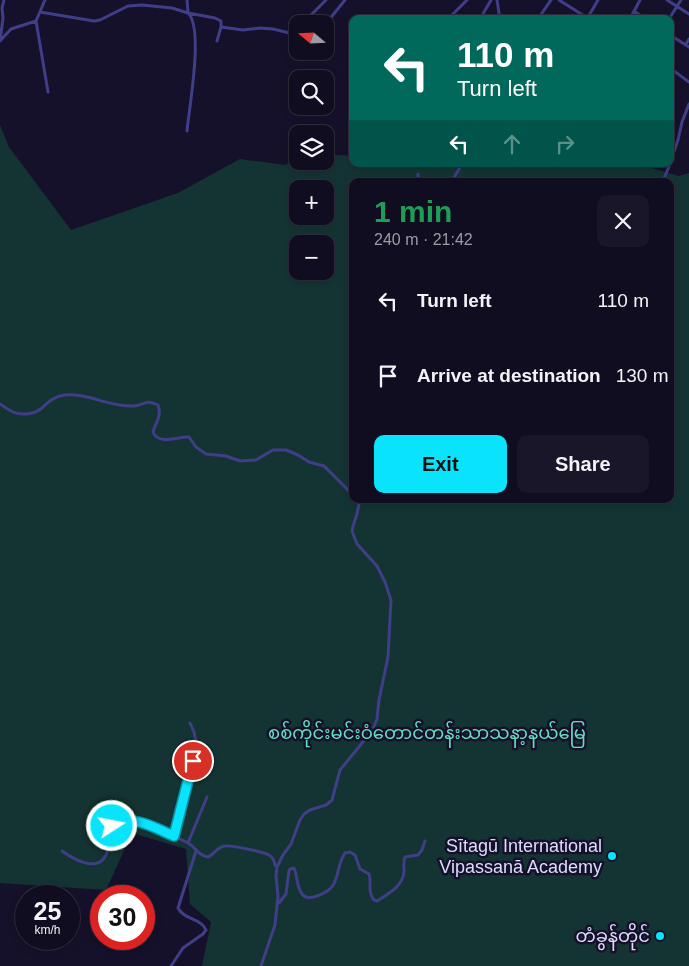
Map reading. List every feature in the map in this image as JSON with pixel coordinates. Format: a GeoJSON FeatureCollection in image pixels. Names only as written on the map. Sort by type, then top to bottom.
{"type":"FeatureCollection","features":[{"type":"Feature","properties":{"kind":"street"},"geometry":{"type":"LineString","coordinates":[[4,0],[0,41],[11,28],[36,21]]}},
{"type":"Feature","properties":{"kind":"street"},"geometry":{"type":"LineString","coordinates":[[45,0],[36,21],[48,92]]}},
{"type":"Feature","properties":{"kind":"street"},"geometry":{"type":"LineString","coordinates":[[187,0],[188,13],[192,16],[196,40],[187,131]]}},
{"type":"Feature","properties":{"kind":"street"},"geometry":{"type":"LineString","coordinates":[[312,15],[326,0]]}},
{"type":"Feature","properties":{"kind":"street"},"geometry":{"type":"LineString","coordinates":[[333,15],[345,0]]}},
{"type":"Feature","properties":{"kind":"street"},"geometry":{"type":"LineString","coordinates":[[452,15],[467,0]]}},
{"type":"Feature","properties":{"kind":"street"},"geometry":{"type":"LineString","coordinates":[[482,15],[490,0]]}},
{"type":"Feature","properties":{"kind":"street"},"geometry":{"type":"LineString","coordinates":[[497,0],[498,15]]}},
{"type":"Feature","properties":{"kind":"street"},"geometry":{"type":"LineString","coordinates":[[541,15],[551,0]]}},
{"type":"Feature","properties":{"kind":"street"},"geometry":{"type":"LineString","coordinates":[[560,0],[583,15]]}},
{"type":"Feature","properties":{"kind":"street"},"geometry":{"type":"LineString","coordinates":[[590,15],[598,0]]}},
{"type":"Feature","properties":{"kind":"street"},"geometry":{"type":"LineString","coordinates":[[632,15],[640,0]]}},
{"type":"Feature","properties":{"kind":"street"},"geometry":{"type":"LineString","coordinates":[[666,0],[689,14]]}},
{"type":"Feature","properties":{"kind":"street"},"geometry":{"type":"LineString","coordinates":[[672,15],[681,0]]}},
{"type":"Feature","properties":{"kind":"street"},"geometry":{"type":"LineString","coordinates":[[40,12],[94,21],[100,20],[128,6],[142,5],[172,8],[215,18],[220,21],[221,26],[217,41]]}},
{"type":"Feature","properties":{"kind":"street"},"geometry":{"type":"LineString","coordinates":[[634,11],[640,15]]}},
{"type":"Feature","properties":{"kind":"street"},"geometry":{"type":"LineString","coordinates":[[221,26],[243,30],[273,29],[289,33]]}},
{"type":"Feature","properties":{"kind":"street"},"geometry":{"type":"LineString","coordinates":[[674,37],[687,45],[689,39]]}},
{"type":"Feature","properties":{"kind":"street"},"geometry":{"type":"LineString","coordinates":[[674,71],[689,82]]}},
{"type":"Feature","properties":{"kind":"street"},"geometry":{"type":"LineString","coordinates":[[674,152],[689,104]]}},
{"type":"Feature","properties":{"kind":"street"},"geometry":{"type":"LineString","coordinates":[[454,178],[460,167]]}},
{"type":"Feature","properties":{"kind":"street"},"geometry":{"type":"LineString","coordinates":[[0,404],[14,413],[29,414],[40,410],[52,398],[63,395],[82,395],[112,404],[134,406],[153,402],[158,405],[160,417],[153,432],[155,437],[161,440],[189,437],[196,447],[206,454],[226,456],[240,461],[256,460],[273,450],[286,450],[309,462],[324,466],[349,491]]}},
{"type":"Feature","properties":{"kind":"street"},"geometry":{"type":"LineString","coordinates":[[261,966],[275,925],[278,896],[277,867],[283,855],[292,844],[304,814],[326,805],[332,800],[340,770],[372,731],[377,719],[388,657],[390,600],[385,582],[377,566],[357,544],[352,531],[358,514],[358,503]]}},
{"type":"Feature","properties":{"kind":"street"},"geometry":{"type":"LineString","coordinates":[[174,836],[197,748],[190,723]]}},
{"type":"Feature","properties":{"kind":"street"},"geometry":{"type":"LineString","coordinates":[[188,843],[207,797]]}},
{"type":"Feature","properties":{"kind":"street"},"geometry":{"type":"LineString","coordinates":[[62,851],[70,857],[91,865],[99,863],[107,853],[112,826],[124,821],[135,820],[193,845],[201,855],[208,857],[219,848],[226,846],[264,852],[270,855],[274,865],[277,867]]}},
{"type":"Feature","properties":{"kind":"street"},"geometry":{"type":"LineString","coordinates":[[277,908],[281,899],[286,894],[288,871],[290,869],[294,868],[299,889],[304,897],[313,898],[328,892],[334,886],[340,861],[345,853],[350,852],[355,855],[360,869],[369,874],[371,879],[371,897],[377,901],[402,881],[405,856],[418,855],[425,841]]}},
{"type":"Feature","properties":{"kind":"street"},"geometry":{"type":"LineString","coordinates":[[171,966],[183,948],[206,930],[201,923],[182,914],[178,908],[196,851]]}},
{"type":"Feature","properties":{"kind":"green space","name":"စစ်ကိုင်းမင်းဝံတောင်တန်းသာသနာ့နယ်မြေ"},"geometry":{"type":"Polygon","coordinates":[[[0,125],[9,147],[71,230],[178,193],[240,159],[285,165],[289,163],[289,170],[334,170],[334,155],[349,156],[349,167],[648,167],[679,176],[689,173],[689,966],[202,966],[211,922],[190,904],[186,849],[132,833],[108,885],[90,885],[90,889],[80,888],[80,885],[0,883],[0,125]]]}},
{"type":"Feature","properties":{"kind":"place","name":"Sītagū International Vipassanā Academy"},"geometry":{"type":"Point","coordinates":[612,856]}},
{"type":"Feature","properties":{"kind":"place","name":"တံခွန်တိုင်"},"geometry":{"type":"Point","coordinates":[660,936]}},
{"type":"Feature","properties":{"kind":"route"},"geometry":{"type":"LineString","coordinates":[[112,826],[120,822],[135,820],[174,836],[193,761]]}}]}
